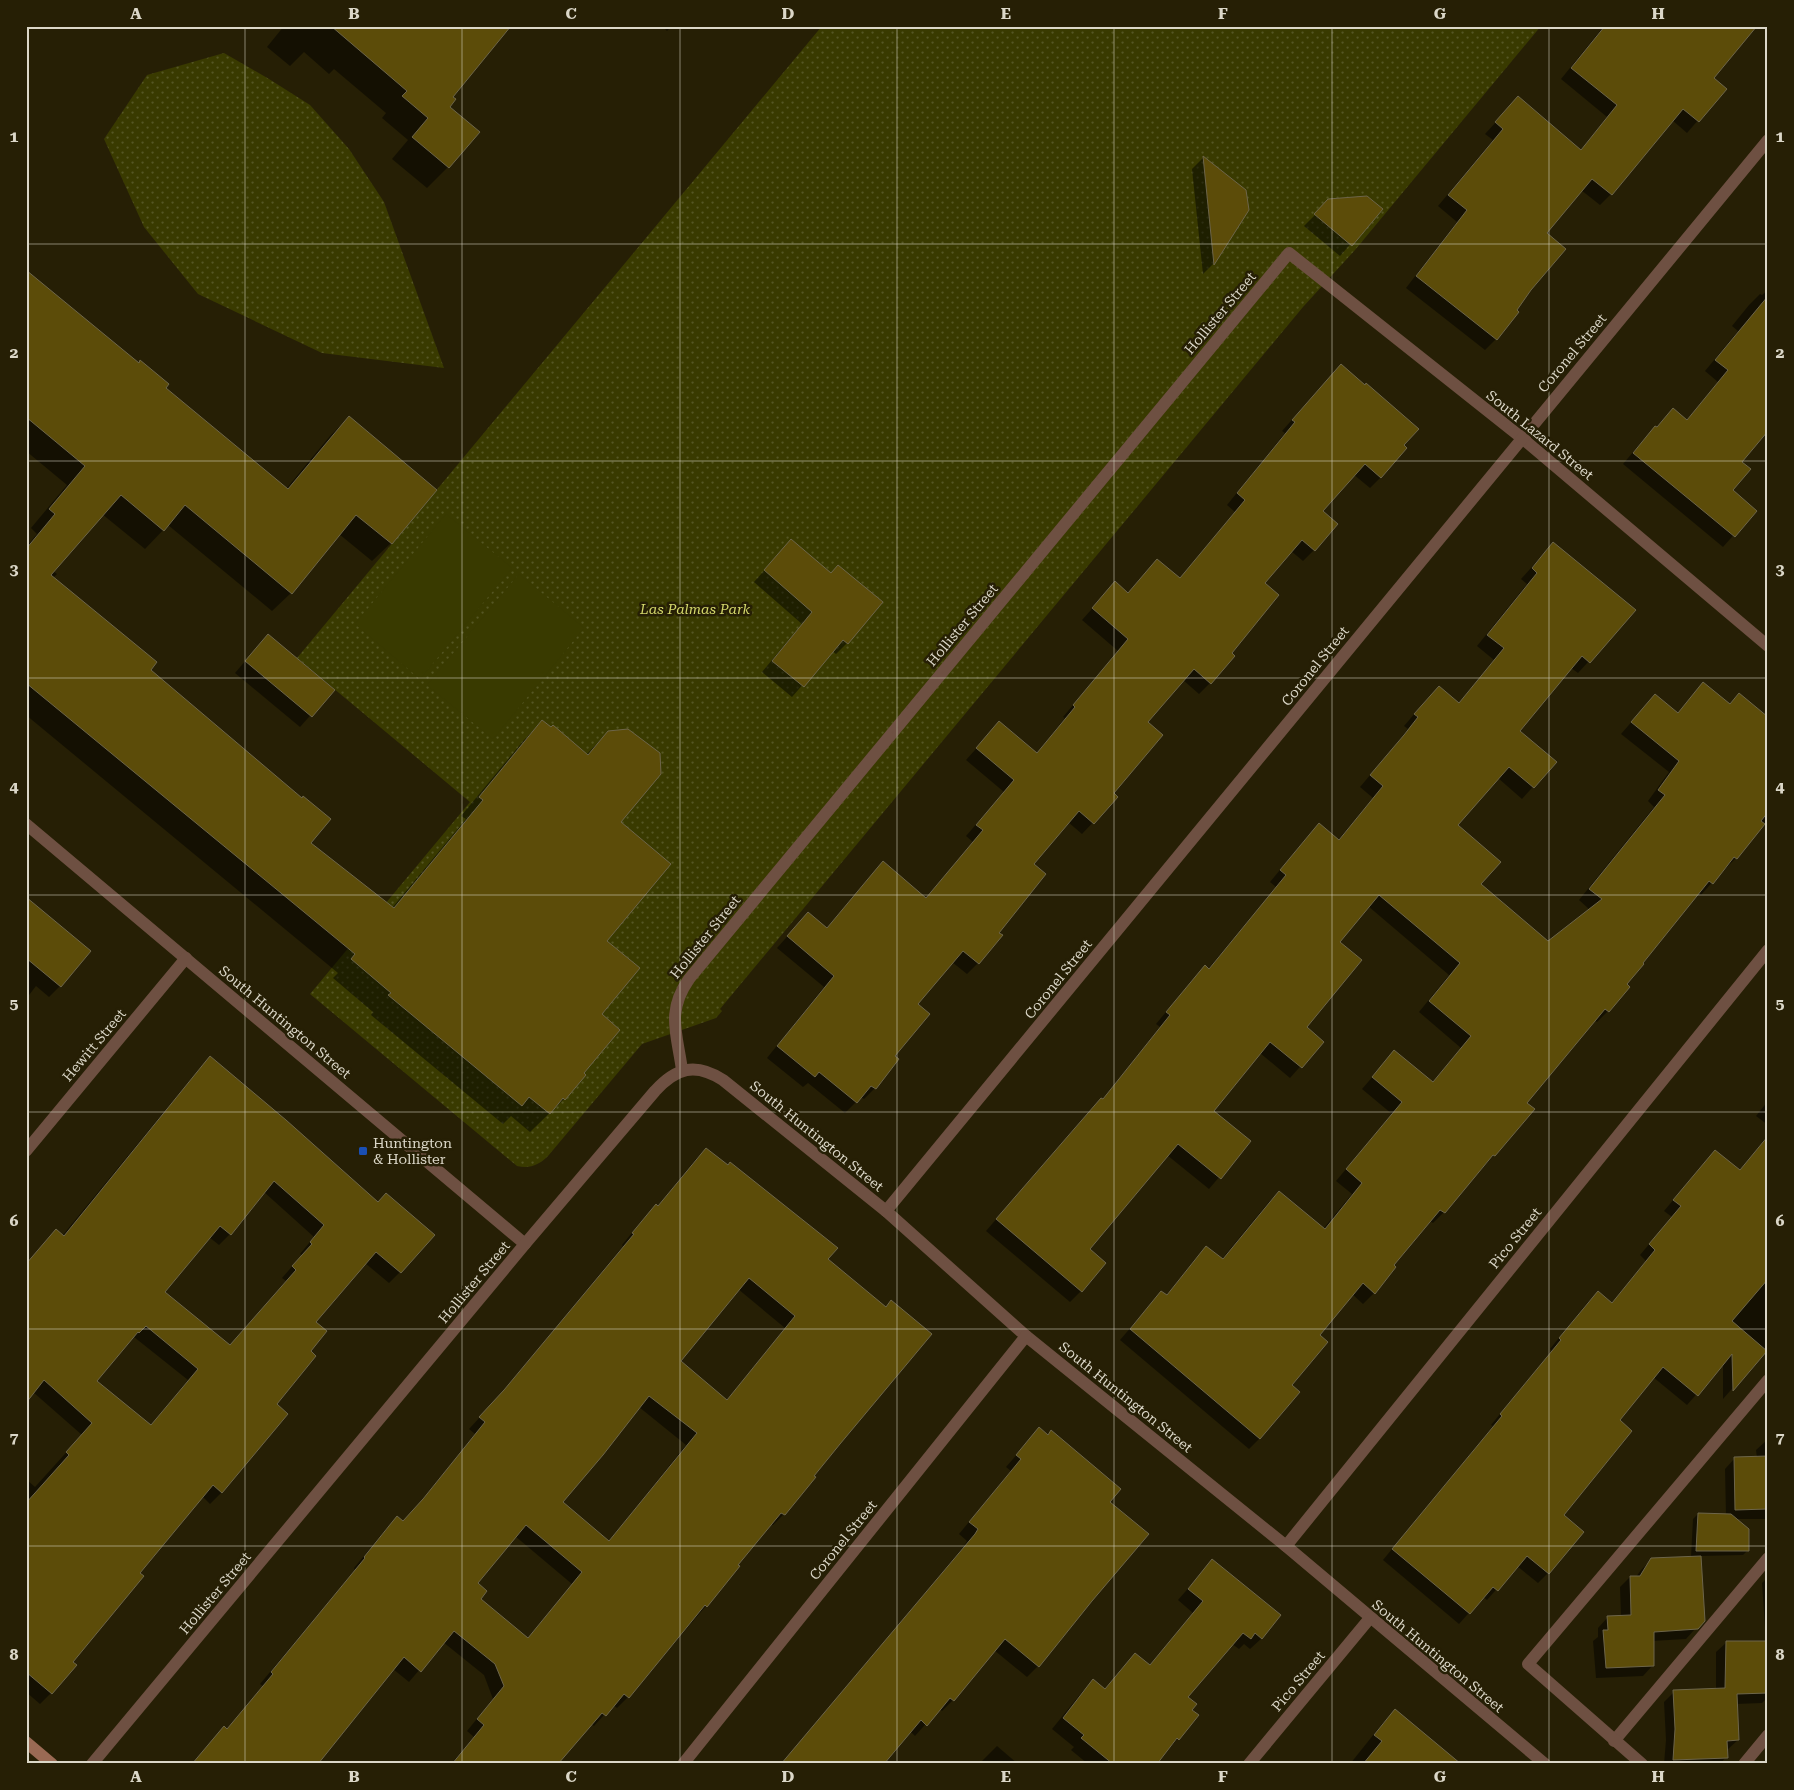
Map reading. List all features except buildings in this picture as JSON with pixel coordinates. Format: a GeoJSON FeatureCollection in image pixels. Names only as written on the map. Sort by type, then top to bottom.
{"type":"FeatureCollection","features":[{"type":"Feature","properties":{"kind":"main road"},"geometry":{"type":"LineString","coordinates":[[26,1742],[52,1764]]}},
{"type":"Feature","properties":{"kind":"street","name":"Coronel Street"},"geometry":{"type":"LineString","coordinates":[[886,1212],[1768,140]]}},
{"type":"Feature","properties":{"kind":"street","name":"South Lazard Street"},"geometry":{"type":"LineString","coordinates":[[1289,253],[1522,438],[1768,646]]}},
{"type":"Feature","properties":{"kind":"street","name":"Hollister Street"},"geometry":{"type":"LineString","coordinates":[[92,1764],[525,1244],[663,1082],[671,1075],[682,1070],[674,1013],[681,991],[689,979],[1289,253]]}},
{"type":"Feature","properties":{"kind":"street","name":"South Huntington Street"},"geometry":{"type":"LineString","coordinates":[[26,824],[525,1244]]}},
{"type":"Feature","properties":{"kind":"street","name":"Pico Street"},"geometry":{"type":"LineString","coordinates":[[1286,1546],[1768,950]]}},
{"type":"Feature","properties":{"kind":"street","name":"Hewitt Street"},"geometry":{"type":"LineString","coordinates":[[26,1151],[186,958]]}},
{"type":"Feature","properties":{"kind":"street","name":"South Huntington Street"},"geometry":{"type":"LineString","coordinates":[[682,1070],[706,1072],[714,1074],[723,1080],[886,1212],[1026,1336],[1286,1546],[1545,1764]]}},
{"type":"Feature","properties":{"kind":"street","name":"Coronel Street"},"geometry":{"type":"LineString","coordinates":[[683,1764],[1026,1336]]}},
{"type":"Feature","properties":{"kind":"street"},"geometry":{"type":"LineString","coordinates":[[1642,1764],[1528,1664],[1768,1380]]}},
{"type":"Feature","properties":{"kind":"street"},"geometry":{"type":"LineString","coordinates":[[1614,1741],[1768,1558]]}},
{"type":"Feature","properties":{"kind":"street","name":"Pico Street"},"geometry":{"type":"LineString","coordinates":[[1249,1764],[1370,1618]]}},
{"type":"Feature","properties":{"kind":"street"},"geometry":{"type":"LineString","coordinates":[[1744,1764],[1768,1735]]}},
{"type":"Feature","properties":{"kind":"green space","name":"Las Palmas Park"},"geometry":{"type":"Polygon","coordinates":[[[822,26],[1541,26],[1355,250],[1303,307],[720,1009],[722,1011],[716,1018],[642,1044],[548,1156],[534,1166],[517,1166],[310,994],[470,802],[297,658],[822,26]]]}},
{"type":"Feature","properties":{"kind":"green space"},"geometry":{"type":"Polygon","coordinates":[[[224,53],[310,105],[349,149],[384,202],[444,368],[322,353],[198,294],[144,227],[104,139],[147,75],[224,53]]]}},
{"type":"Feature","properties":{"kind":"green space"},"geometry":{"type":"Polygon","coordinates":[[[446,514],[512,568],[420,679],[355,624],[446,514]]]}},
{"type":"Feature","properties":{"kind":"green space"},"geometry":{"type":"Polygon","coordinates":[[[519,574],[584,628],[493,739],[427,685],[519,574]]]}},
{"type":"Feature","properties":{"kind":"place","name":"Huntington & Hollister"},"geometry":{"type":"Point","coordinates":[363,1151]}}]}
